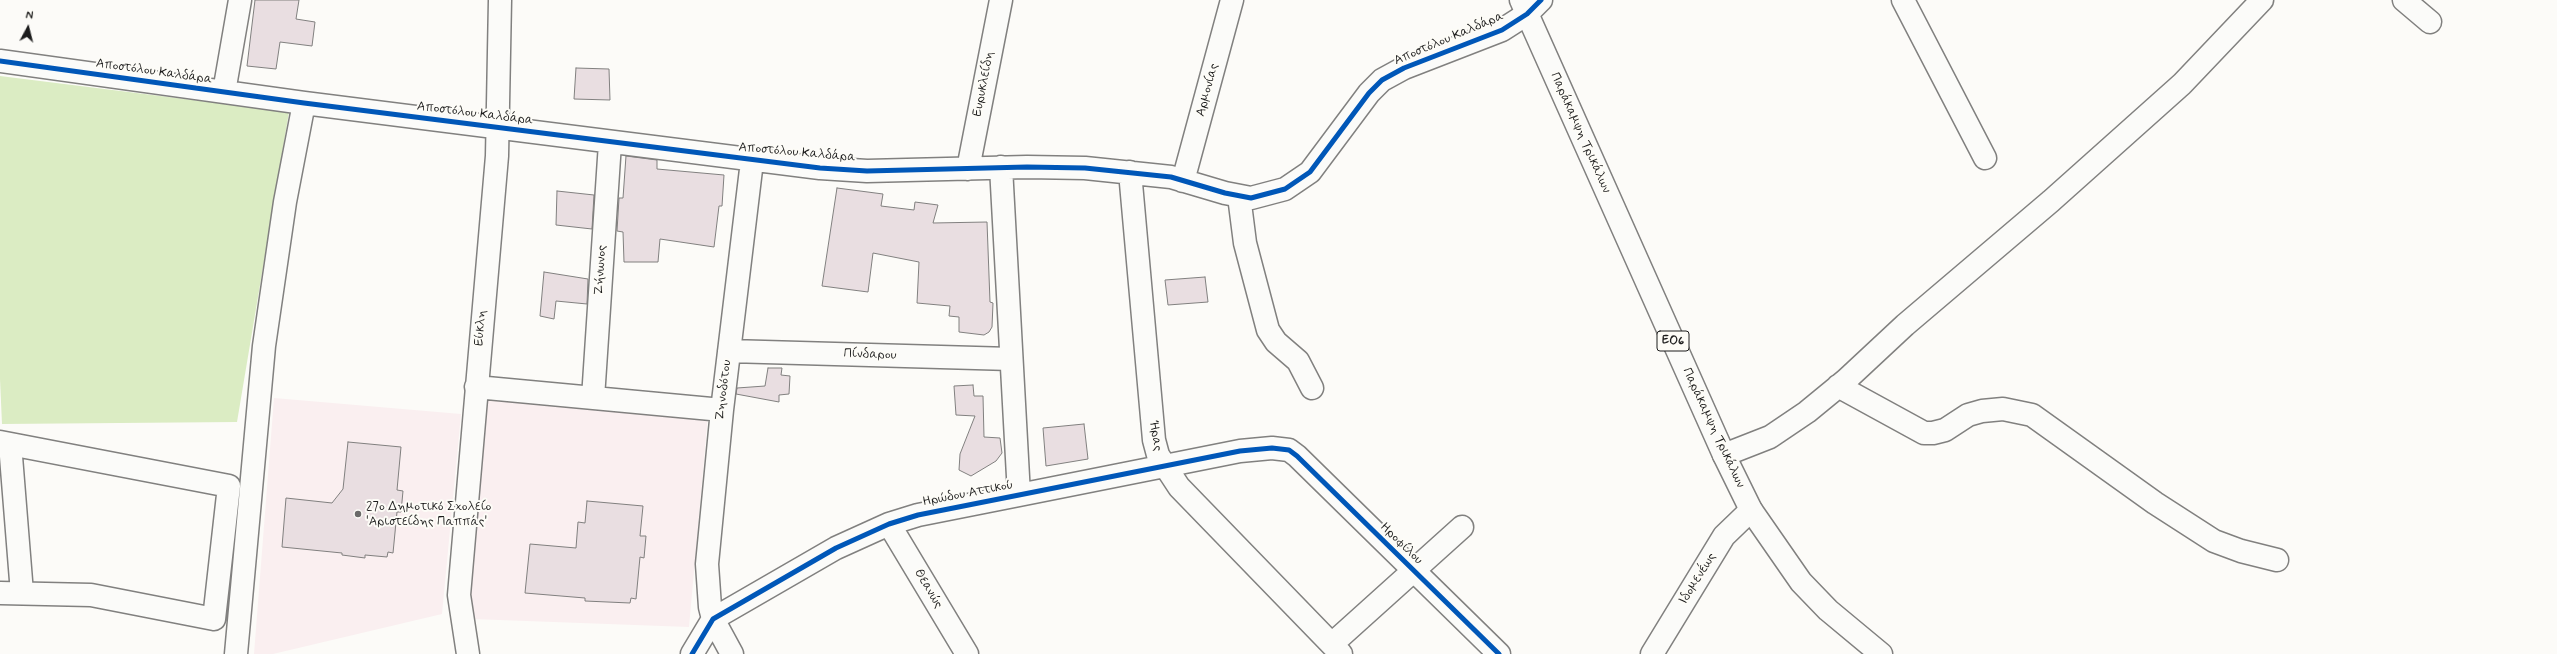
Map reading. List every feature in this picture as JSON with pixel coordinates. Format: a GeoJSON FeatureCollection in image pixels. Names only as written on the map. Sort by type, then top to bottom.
{"type":"FeatureCollection","features":[{"type":"Feature","properties":{"kind":"street"},"geometry":{"type":"LineString","coordinates":[[224,92],[240,0]]}},
{"type":"Feature","properties":{"kind":"street","name":"Εύκλη"},"geometry":{"type":"LineString","coordinates":[[468,654],[459,595],[498,128],[500,0]]}},
{"type":"Feature","properties":{"kind":"street","name":"Ευρυκλείδη"},"geometry":{"type":"LineString","coordinates":[[968,168],[1001,0]]}},
{"type":"Feature","properties":{"kind":"street","name":"Αρμονίας"},"geometry":{"type":"LineString","coordinates":[[1183,181],[1232,0]]}},
{"type":"Feature","properties":{"kind":"street"},"geometry":{"type":"LineString","coordinates":[[1903,0],[1985,158]]}},
{"type":"Feature","properties":{"kind":"street"},"geometry":{"type":"LineString","coordinates":[[1724,455],[1770,437],[1838,386],[1905,325],[2051,201],[2182,84],[2262,0]]}},
{"type":"Feature","properties":{"kind":"street"},"geometry":{"type":"LineString","coordinates":[[2404,0],[2430,22]]}},
{"type":"Feature","properties":{"kind":"street","name":"Αποστόλου Καλδάρα"},"geometry":{"type":"LineString","coordinates":[[0,61],[304,103],[752,161],[845,170],[1000,167],[1085,168],[1130,172],[1183,181],[1251,198],[1275,193],[1302,179],[1316,166],[1360,105],[1382,80],[1404,68],[1490,36],[1512,25],[1530,5]]}},
{"type":"Feature","properties":{"kind":"street","name":"Παράκαμψη Τρικάλων"},"geometry":{"type":"LineString","coordinates":[[1530,5],[1724,455],[1751,510],[1801,582],[1828,610],[1882,652]]}},
{"type":"Feature","properties":{"kind":"street"},"geometry":{"type":"LineString","coordinates":[[236,654],[256,422],[271,286],[304,103]]}},
{"type":"Feature","properties":{"kind":"street","name":"Ζήνωνος"},"geometry":{"type":"LineString","coordinates":[[593,398],[610,143]]}},
{"type":"Feature","properties":{"kind":"street","name":"Ζηνοδότου"},"geometry":{"type":"LineString","coordinates":[[732,654],[713,619],[707,594],[707,564],[722,410],[752,161]]}},
{"type":"Feature","properties":{"kind":"street"},"geometry":{"type":"LineString","coordinates":[[1000,167],[1019,495]]}},
{"type":"Feature","properties":{"kind":"street","name":"Ήρας"},"geometry":{"type":"LineString","coordinates":[[1130,172],[1154,440],[1158,456],[1164,468],[1179,487],[1336,649]]}},
{"type":"Feature","properties":{"kind":"street"},"geometry":{"type":"LineString","coordinates":[[1239,196],[1245,243],[1268,330],[1276,342],[1298,361],[1312,388]]}},
{"type":"Feature","properties":{"kind":"street","name":"Πίνδαρου"},"geometry":{"type":"LineString","coordinates":[[729,351],[1011,359]]}},
{"type":"Feature","properties":{"kind":"street"},"geometry":{"type":"LineString","coordinates":[[1838,386],[1924,433],[1933,433],[1945,430],[1968,416],[1982,411],[2002,409],[2025,413],[2041,420],[2144,495],[2214,541],[2241,551],[2277,560]]}},
{"type":"Feature","properties":{"kind":"street"},"geometry":{"type":"LineString","coordinates":[[476,387],[722,410]]}},
{"type":"Feature","properties":{"kind":"street"},"geometry":{"type":"LineString","coordinates":[[0,593],[91,595],[214,620],[229,486],[5,443],[22,593]]}},
{"type":"Feature","properties":{"kind":"street","name":"Ηρώδου Αττικού"},"geometry":{"type":"LineString","coordinates":[[692,654],[713,619],[836,548],[889,524],[918,516],[1019,495],[1164,468],[1258,448],[1289,450]]}},
{"type":"Feature","properties":{"kind":"street","name":"Ηροφίλου"},"geometry":{"type":"LineString","coordinates":[[1289,450],[1297,456],[1498,654]]}},
{"type":"Feature","properties":{"kind":"street","name":"Ιδομενέως"},"geometry":{"type":"LineString","coordinates":[[1652,654],[1724,536],[1751,510]]}},
{"type":"Feature","properties":{"kind":"street","name":"Θεανώς"},"geometry":{"type":"LineString","coordinates":[[889,524],[967,654]]}},
{"type":"Feature","properties":{"kind":"street"},"geometry":{"type":"LineString","coordinates":[[1336,649],[1413,571],[1462,527]]}},
{"type":"Feature","properties":{"kind":"shaded area"},"geometry":{"type":"Polygon","coordinates":[[[487,395],[708,415],[689,627],[472,619],[470,584],[487,395]]]}},
{"type":"Feature","properties":{"kind":"shaded area","name":"27ο Δημοτικό Σχολείο 'Αριστείδης Παππάς'"},"geometry":{"type":"Polygon","coordinates":[[[274,398],[461,414],[442,614],[273,654],[254,654],[274,398]]]}},
{"type":"Feature","properties":{"kind":"green space"},"geometry":{"type":"Polygon","coordinates":[[[0,76],[289,112],[237,422],[2,424],[0,379],[0,76]]]}},
{"type":"Feature","properties":{"kind":"building"},"geometry":{"type":"Polygon","coordinates":[[[255,0],[299,0],[296,19],[315,22],[312,46],[280,42],[276,69],[247,66],[255,0]]]}},
{"type":"Feature","properties":{"kind":"building"},"geometry":{"type":"Polygon","coordinates":[[[576,68],[609,69],[610,100],[574,99],[576,68]]]}},
{"type":"Feature","properties":{"kind":"building"},"geometry":{"type":"Polygon","coordinates":[[[626,156],[657,160],[657,169],[724,175],[722,206],[719,206],[714,247],[660,239],[658,262],[624,262],[623,232],[617,231],[619,198],[623,198],[626,156]]]}},
{"type":"Feature","properties":{"kind":"building"},"geometry":{"type":"Polygon","coordinates":[[[837,188],[883,194],[881,206],[914,210],[915,202],[938,205],[933,223],[987,222],[990,302],[993,303],[992,327],[989,332],[984,335],[959,332],[959,317],[949,316],[950,306],[917,303],[919,262],[873,253],[868,292],[822,286],[837,188]]]}},
{"type":"Feature","properties":{"kind":"building"},"geometry":{"type":"Polygon","coordinates":[[[557,191],[594,195],[592,229],[556,225],[557,191]]]}},
{"type":"Feature","properties":{"kind":"building"},"geometry":{"type":"Polygon","coordinates":[[[544,272],[588,279],[587,304],[556,301],[554,319],[540,316],[544,272]]]}},
{"type":"Feature","properties":{"kind":"building"},"geometry":{"type":"Polygon","coordinates":[[[1205,277],[1208,302],[1168,305],[1165,280],[1205,277]]]}},
{"type":"Feature","properties":{"kind":"building"},"geometry":{"type":"Polygon","coordinates":[[[768,368],[782,368],[781,375],[790,376],[789,394],[779,395],[779,402],[736,394],[737,388],[765,386],[768,368]]]}},
{"type":"Feature","properties":{"kind":"building"},"geometry":{"type":"Polygon","coordinates":[[[973,385],[974,396],[983,396],[984,437],[1000,438],[1002,453],[996,461],[971,476],[959,470],[960,454],[975,416],[956,415],[954,386],[973,385]]]}},
{"type":"Feature","properties":{"kind":"building"},"geometry":{"type":"Polygon","coordinates":[[[1084,424],[1088,459],[1046,466],[1043,428],[1084,424]]]}},
{"type":"Feature","properties":{"kind":"building"},"geometry":{"type":"Polygon","coordinates":[[[348,442],[401,447],[397,490],[403,491],[401,512],[397,512],[393,553],[388,552],[387,557],[365,555],[365,558],[342,555],[342,553],[282,547],[286,498],[332,503],[343,489],[348,442]]]}},
{"type":"Feature","properties":{"kind":"building"},"geometry":{"type":"Polygon","coordinates":[[[587,501],[643,506],[640,536],[646,536],[644,558],[640,557],[636,599],[631,598],[630,603],[585,601],[585,598],[525,593],[530,544],[576,548],[578,522],[585,523],[587,501]]]}},
{"type":"Feature","properties":{"kind":"cycle path"},"geometry":{"type":"LineString","coordinates":[[0,61],[304,103],[820,168],[867,171],[1027,167],[1085,168],[1171,177],[1225,193],[1251,198],[1285,189],[1310,172],[1369,93],[1382,80],[1404,68],[1502,30],[1527,14],[1541,0]]}},
{"type":"Feature","properties":{"kind":"cycle path"},"geometry":{"type":"LineString","coordinates":[[692,654],[713,619],[836,548],[889,524],[918,515],[1240,451],[1272,448],[1289,450],[1297,456],[1499,654]]}},
{"type":"Feature","properties":{"kind":"place","name":"27ο Δημοτικό Σχολείο 'Αριστείδης Παππάς'"},"geometry":{"type":"Point","coordinates":[358,514]}}]}
